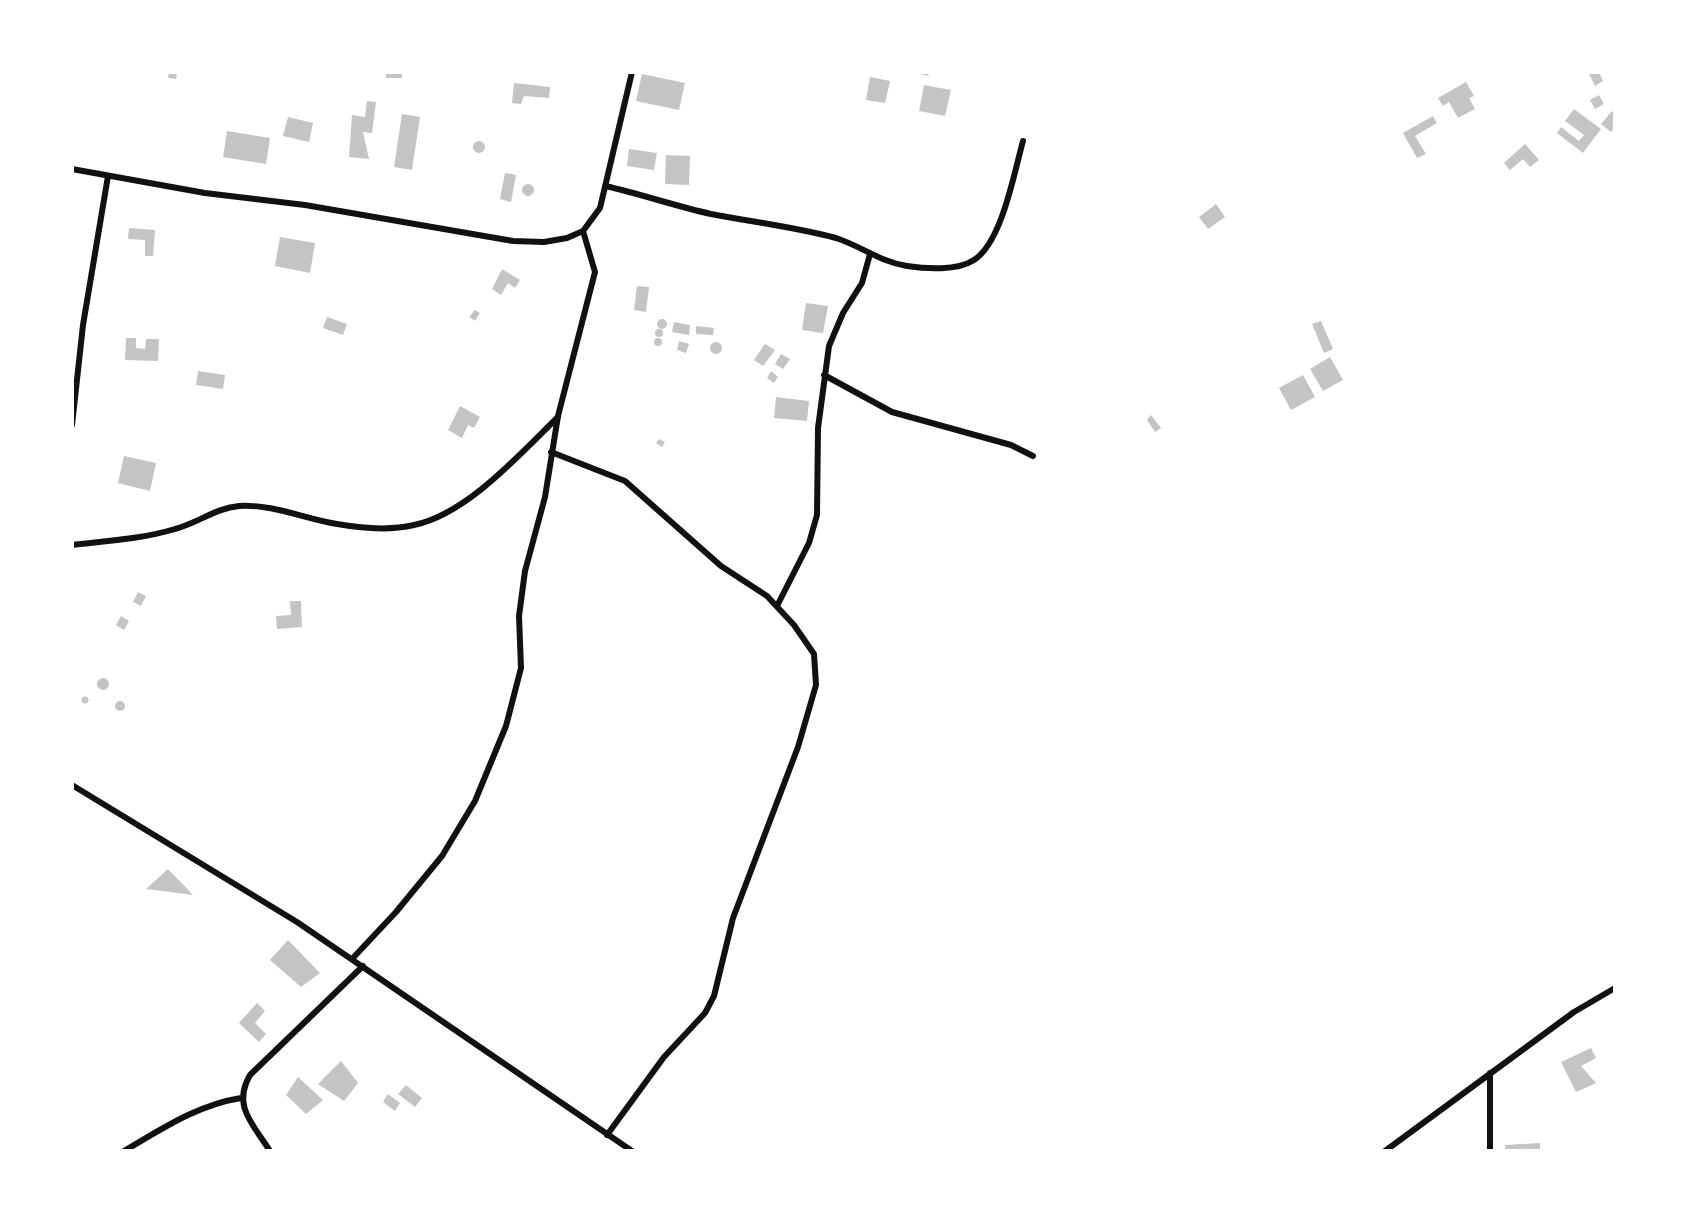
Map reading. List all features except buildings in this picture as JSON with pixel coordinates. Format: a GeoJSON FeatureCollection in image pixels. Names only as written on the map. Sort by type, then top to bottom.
{"type":"FeatureCollection","features":[{"type":"Feature","properties":{"kind":"street"},"geometry":{"type":"LineString","coordinates":[[72,169],[205,194],[305,205],[513,241],[544,242],[567,238],[583,231],[600,208],[632,72]]}},
{"type":"Feature","properties":{"kind":"street"},"geometry":{"type":"LineString","coordinates":[[605,186],[709,213],[835,238],[857,246],[878,259],[907,266],[938,268],[966,264],[974,260],[989,244],[998,225],[1023,141]]}},
{"type":"Feature","properties":{"kind":"street"},"geometry":{"type":"LineString","coordinates":[[72,425],[75,362],[108,176]]}},
{"type":"Feature","properties":{"kind":"street"},"geometry":{"type":"LineString","coordinates":[[352,958],[396,912],[442,856],[475,801],[506,726],[521,668],[519,616],[525,571],[545,497],[558,416],[595,272],[583,231]]}},
{"type":"Feature","properties":{"kind":"street"},"geometry":{"type":"LineString","coordinates":[[777,606],[808,543],[817,515],[815,490],[818,428],[829,346],[843,314],[862,283],[870,254]]}},
{"type":"Feature","properties":{"kind":"street"},"geometry":{"type":"LineString","coordinates":[[824,375],[892,412],[1011,446],[1034,456]]}},
{"type":"Feature","properties":{"kind":"street"},"geometry":{"type":"LineString","coordinates":[[72,545],[157,534],[182,527],[225,507],[273,509],[329,523],[372,530],[416,525],[445,512],[481,489],[558,416]]}},
{"type":"Feature","properties":{"kind":"street"},"geometry":{"type":"LineString","coordinates":[[551,452],[625,481],[721,566],[768,596],[814,654],[816,685],[798,747],[733,918],[714,996],[705,1013],[664,1057],[607,1135]]}},
{"type":"Feature","properties":{"kind":"street"},"geometry":{"type":"LineString","coordinates":[[72,785],[152,832],[352,958],[632,1151]]}},
{"type":"Feature","properties":{"kind":"street"},"geometry":{"type":"LineString","coordinates":[[270,1151],[245,1112],[241,1098],[250,1075],[363,966]]}},
{"type":"Feature","properties":{"kind":"street"},"geometry":{"type":"LineString","coordinates":[[1385,1151],[1574,1012],[1615,988]]}},
{"type":"Feature","properties":{"kind":"street"},"geometry":{"type":"LineString","coordinates":[[1490,1073],[1491,1151]]}},
{"type":"Feature","properties":{"kind":"street"},"geometry":{"type":"LineString","coordinates":[[124,1151],[192,1112],[215,1102],[241,1098]]}}]}
